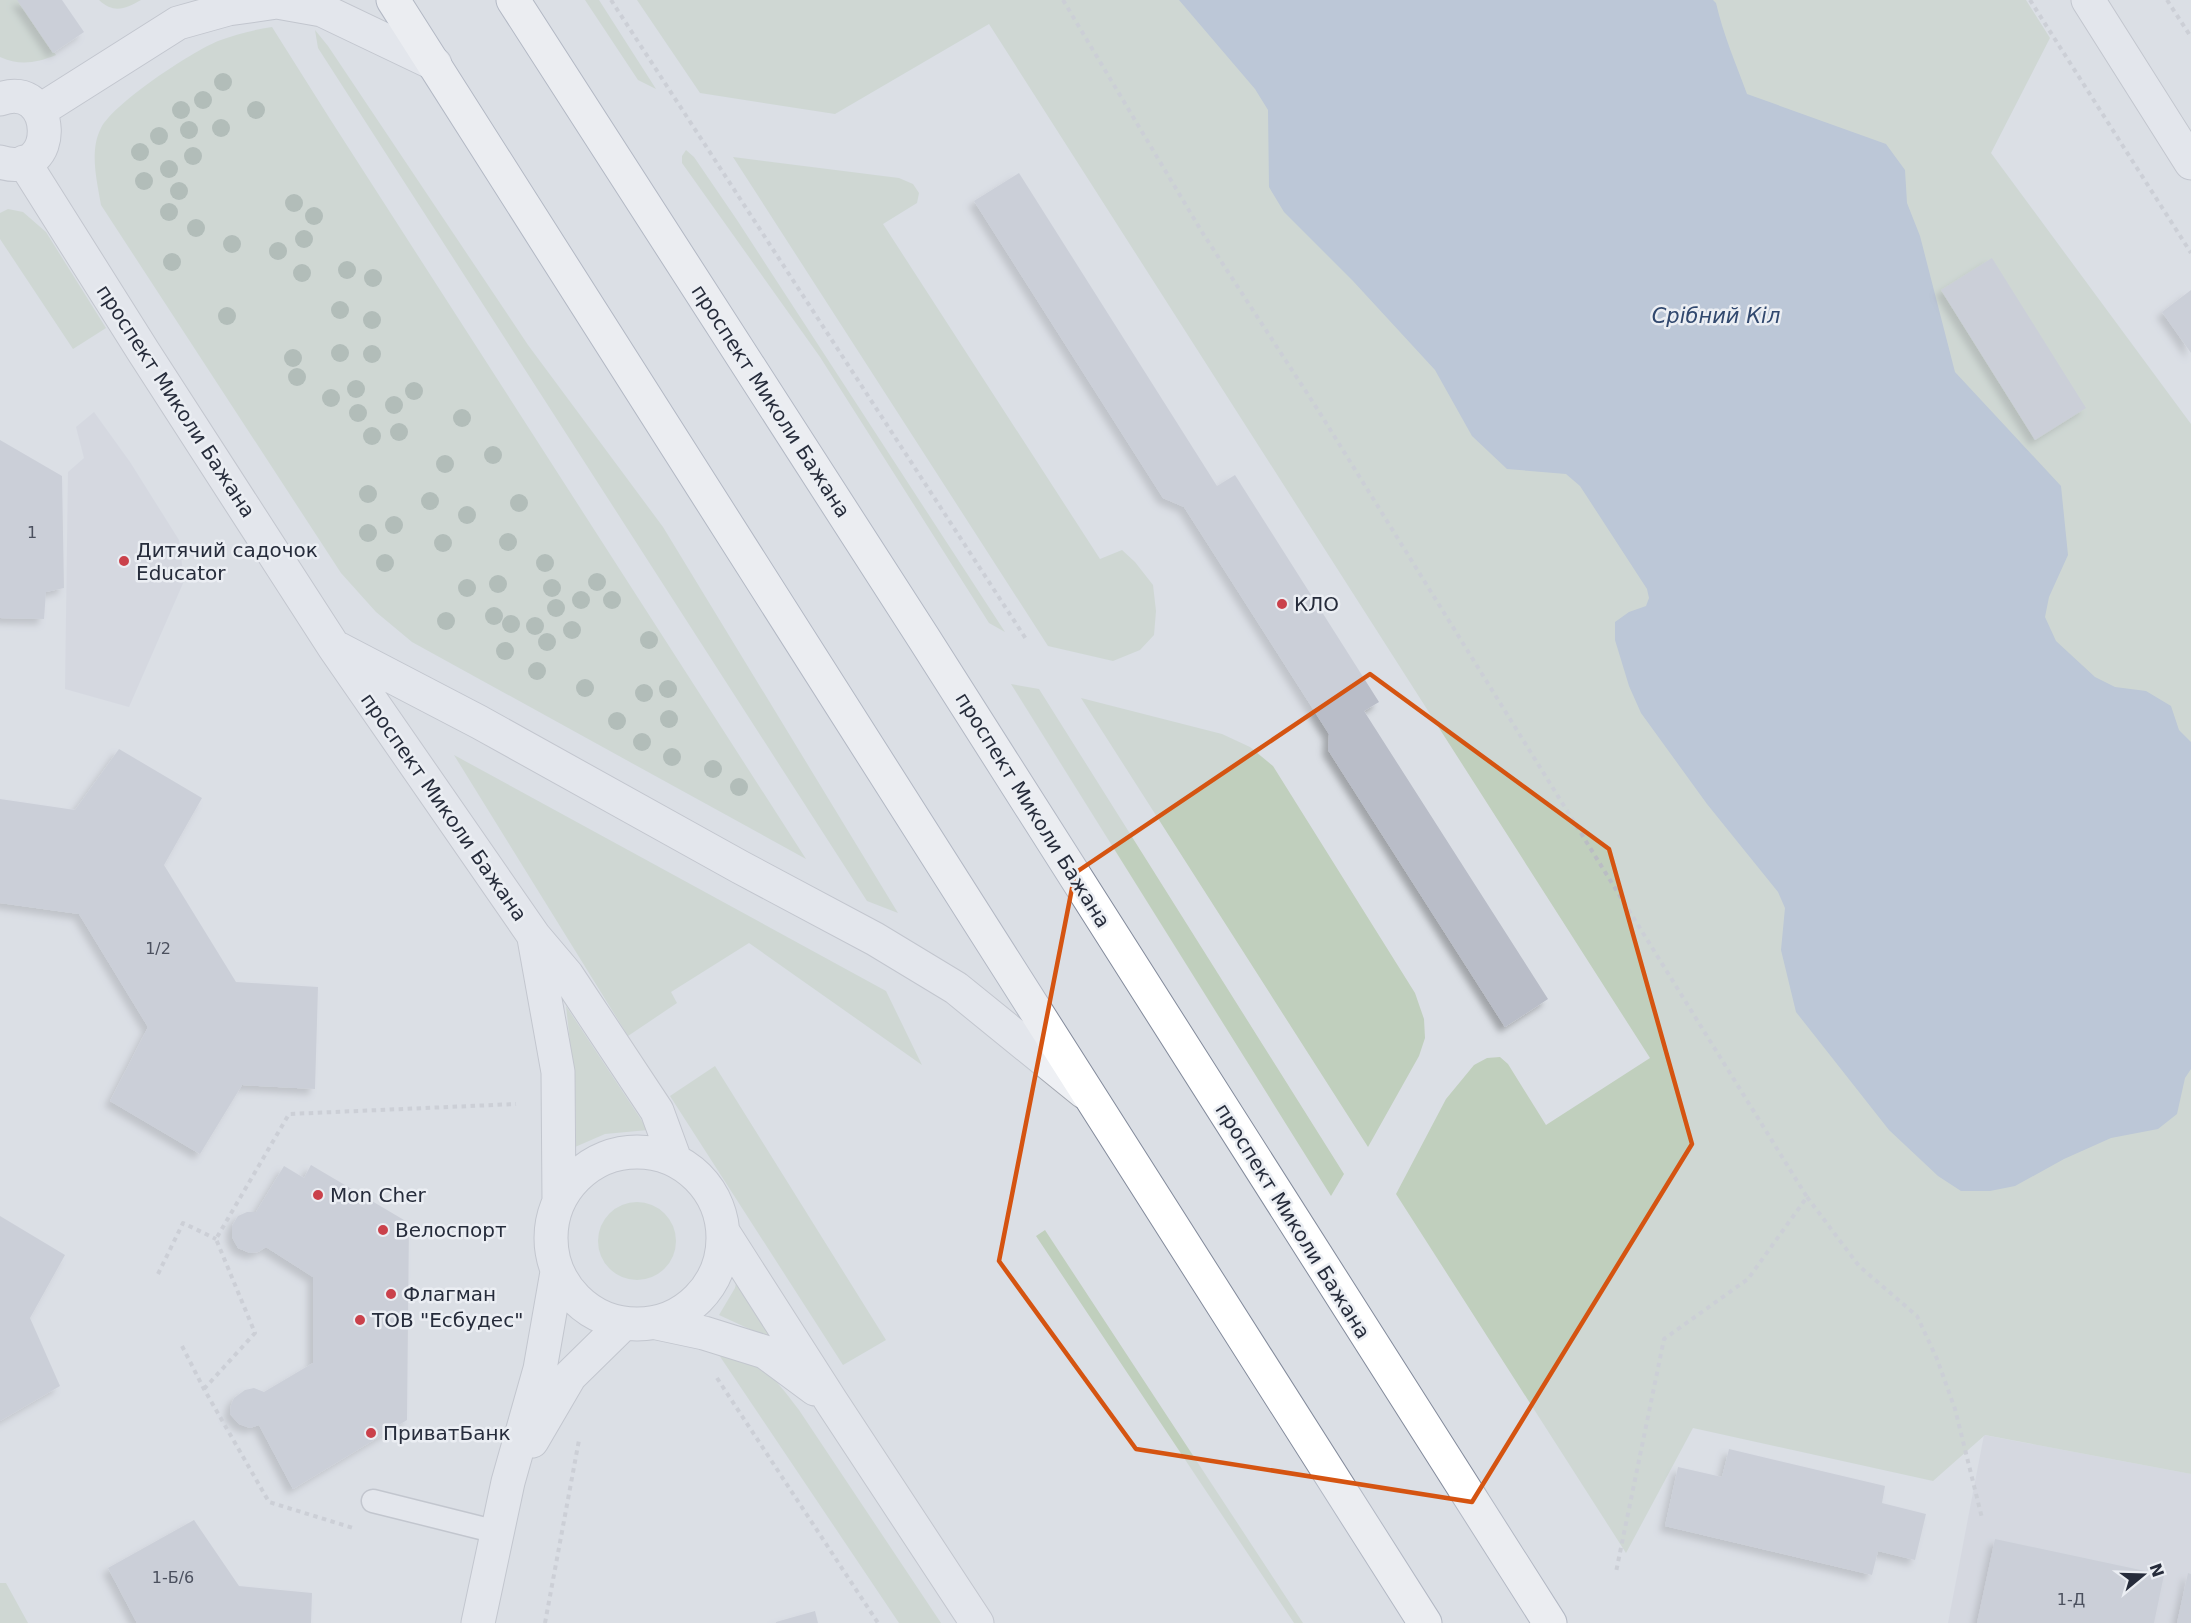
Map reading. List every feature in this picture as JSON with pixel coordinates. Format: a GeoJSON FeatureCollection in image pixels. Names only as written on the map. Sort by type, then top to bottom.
{"type":"FeatureCollection","features":[{"type":"Feature","properties":{"kind":"highway"},"geometry":{"type":"LineString","coordinates":[[393,0],[1425,1623]]}},
{"type":"Feature","properties":{"kind":"highway","name":"проспект Миколи Бажана"},"geometry":{"type":"LineString","coordinates":[[513,0],[923,637],[1544,1614]]}},
{"type":"Feature","properties":{"kind":"highway"},"geometry":{"type":"LineString","coordinates":[[1391,1569],[1411,1623]]}},
{"type":"Feature","properties":{"kind":"highway"},"geometry":{"type":"LineString","coordinates":[[1544,1614],[1564,1623]]}},
{"type":"Feature","properties":{"kind":"street"},"geometry":{"type":"LineString","coordinates":[[2088,0],[2191,163]]}},
{"type":"Feature","properties":{"kind":"street"},"geometry":{"type":"LineString","coordinates":[[39,111],[186,11],[228,9],[277,2],[322,10],[435,64]]}},
{"type":"Feature","properties":{"kind":"street"},"geometry":{"type":"LineString","coordinates":[[0,99],[16,96],[27,100],[39,111],[45,126],[45,137],[41,148],[34,156],[12,162]]}},
{"type":"Feature","properties":{"kind":"street","name":"проспект Миколи Бажана"},"geometry":{"type":"LineString","coordinates":[[12,162],[137,342],[334,646],[534,936],[567,975],[657,1111],[675,1160]]}},
{"type":"Feature","properties":{"kind":"street"},"geometry":{"type":"LineString","coordinates":[[334,646],[875,939],[956,988],[1088,1094]]}},
{"type":"Feature","properties":{"kind":"street","name":"проспект Миколи Бажана"},"geometry":{"type":"LineString","coordinates":[[534,936],[558,1072],[559,1201]]}},
{"type":"Feature","properties":{"kind":"street"},"geometry":{"type":"LineString","coordinates":[[478,1623],[508,1482],[540,1369],[557,1272],[551,1236],[559,1201],[579,1173],[609,1156],[642,1152],[675,1160],[699,1178],[716,1203],[723,1232],[977,1623]]}},
{"type":"Feature","properties":{"kind":"street"},"geometry":{"type":"LineString","coordinates":[[657,1323],[693,1305],[717,1272],[723,1232]]}},
{"type":"Feature","properties":{"kind":"street"},"geometry":{"type":"LineString","coordinates":[[557,1272],[573,1296],[596,1314],[623,1324],[657,1323],[704,1333],[765,1352],[831,1401]]}},
{"type":"Feature","properties":{"kind":"street"},"geometry":{"type":"LineString","coordinates":[[508,1482],[570,1376],[623,1324]]}},
{"type":"Feature","properties":{"kind":"lane"},"geometry":{"type":"LineString","coordinates":[[373,1501],[497,1532]]}},
{"type":"Feature","properties":{"kind":"path"},"geometry":{"type":"LineString","coordinates":[[611,0],[1026,639]]}},
{"type":"Feature","properties":{"kind":"path"},"geometry":{"type":"LineString","coordinates":[[1063,0],[1202,232],[1318,410],[1807,1197],[1859,1266],[1917,1316],[1937,1359],[1955,1409],[1982,1518]]}},
{"type":"Feature","properties":{"kind":"path"},"geometry":{"type":"LineString","coordinates":[[2030,0],[2191,253]]}},
{"type":"Feature","properties":{"kind":"path"},"geometry":{"type":"LineString","coordinates":[[2167,0],[2191,37]]}},
{"type":"Feature","properties":{"kind":"path"},"geometry":{"type":"LineString","coordinates":[[216,1239],[289,1114],[516,1104]]}},
{"type":"Feature","properties":{"kind":"path"},"geometry":{"type":"LineString","coordinates":[[1616,1572],[1664,1339],[1748,1279],[1807,1197]]}},
{"type":"Feature","properties":{"kind":"path"},"geometry":{"type":"LineString","coordinates":[[158,1274],[183,1223],[216,1239],[255,1333],[204,1389]]}},
{"type":"Feature","properties":{"kind":"path"},"geometry":{"type":"LineString","coordinates":[[182,1346],[269,1502],[356,1529]]}},
{"type":"Feature","properties":{"kind":"path"},"geometry":{"type":"LineString","coordinates":[[711,1370],[878,1623]]}},
{"type":"Feature","properties":{"kind":"path"},"geometry":{"type":"LineString","coordinates":[[545,1623],[580,1432]]}},
{"type":"Feature","properties":{"kind":"highlighted area"},"geometry":{"type":"Polygon","coordinates":[[[1370,674],[1609,849],[1692,1144],[1472,1502],[1136,1449],[999,1261],[1075,873],[1370,674]]]}},
{"type":"Feature","properties":{"kind":"shaded area","name":"Дитячий садочок Educator"},"geometry":{"type":"Polygon","coordinates":[[[94,412],[130,462],[179,540],[184,581],[129,707],[65,689],[68,472],[84,458],[76,427],[94,412]]]}},
{"type":"Feature","properties":{"kind":"shaded area"},"geometry":{"type":"Polygon","coordinates":[[[1984,1435],[2191,1474],[2191,1623],[1948,1623],[1984,1435]]]}},
{"type":"Feature","properties":{"kind":"green space"},"geometry":{"type":"Polygon","coordinates":[[[0,0],[18,0],[56,55],[28,62],[14,62],[0,57],[0,0]]]}},
{"type":"Feature","properties":{"kind":"green space"},"geometry":{"type":"Polygon","coordinates":[[[99,0],[141,0],[130,6],[115,9],[99,0]]]}},
{"type":"Feature","properties":{"kind":"green space"},"geometry":{"type":"Polygon","coordinates":[[[585,0],[599,0],[656,89],[638,80],[585,0]]]}},
{"type":"Feature","properties":{"kind":"green space"},"geometry":{"type":"Polygon","coordinates":[[[637,0],[2026,0],[2050,38],[1991,153],[2191,424],[2191,1474],[1985,1435],[1933,1481],[1693,1428],[1626,1553],[1396,1194],[1446,1099],[1474,1065],[1487,1058],[1500,1057],[1508,1064],[1546,1125],[1650,1058],[989,24],[835,114],[700,93],[637,0]]]}},
{"type":"Feature","properties":{"kind":"green space"},"geometry":{"type":"Polygon","coordinates":[[[272,27],[806,859],[412,642],[376,612],[341,573],[101,205],[96,176],[95,146],[101,128],[109,117],[154,79],[206,47],[231,36],[272,27]]]}},
{"type":"Feature","properties":{"kind":"green space"},"geometry":{"type":"Polygon","coordinates":[[[315,30],[328,46],[528,345],[663,527],[898,913],[867,901],[318,48],[315,30]]]}},
{"type":"Feature","properties":{"kind":"green space"},"geometry":{"type":"Polygon","coordinates":[[[686,150],[694,157],[737,220],[1005,632],[989,623],[820,357],[682,163],[682,156],[686,150]]]}},
{"type":"Feature","properties":{"kind":"green space"},"geometry":{"type":"Polygon","coordinates":[[[733,157],[899,178],[913,184],[919,193],[917,203],[883,224],[1100,559],[1122,550],[1153,585],[1156,611],[1154,635],[1140,650],[1113,661],[1048,646],[733,157]]]}},
{"type":"Feature","properties":{"kind":"green space"},"geometry":{"type":"Polygon","coordinates":[[[8,209],[23,212],[46,232],[106,328],[73,349],[0,239],[0,213],[8,209]]]}},
{"type":"Feature","properties":{"kind":"green space"},"geometry":{"type":"Polygon","coordinates":[[[1011,684],[1039,689],[1344,1174],[1331,1196],[1011,684]]]}},
{"type":"Feature","properties":{"kind":"green space"},"geometry":{"type":"Polygon","coordinates":[[[1081,698],[1222,734],[1250,747],[1273,766],[1415,993],[1424,1019],[1425,1038],[1419,1056],[1368,1147],[1081,698]]]}},
{"type":"Feature","properties":{"kind":"green space"},"geometry":{"type":"Polygon","coordinates":[[[454,755],[886,991],[922,1065],[749,943],[671,992],[677,1003],[628,1036],[454,755]]]}},
{"type":"Feature","properties":{"kind":"green space"},"geometry":{"type":"Polygon","coordinates":[[[566,1006],[648,1130],[605,1134],[575,1147],[575,1094],[566,1006]]]}},
{"type":"Feature","properties":{"kind":"green space"},"geometry":{"type":"Polygon","coordinates":[[[715,1066],[886,1340],[843,1365],[670,1096],[715,1066]]]}},
{"type":"Feature","properties":{"kind":"green space"},"geometry":{"type":"Polygon","coordinates":[[[629,1202],[645,1202],[659,1208],[670,1219],[676,1233],[676,1249],[670,1263],[659,1274],[645,1280],[629,1280],[615,1274],[604,1263],[598,1249],[598,1233],[604,1219],[615,1208],[629,1202]]]}},
{"type":"Feature","properties":{"kind":"green space"},"geometry":{"type":"Polygon","coordinates":[[[1045,1230],[1303,1623],[1294,1623],[1036,1236],[1045,1230]]]}},
{"type":"Feature","properties":{"kind":"green space"},"geometry":{"type":"Polygon","coordinates":[[[739,1268],[793,1353],[771,1339],[719,1315],[735,1288],[739,1268]]]}},
{"type":"Feature","properties":{"kind":"green space"},"geometry":{"type":"Polygon","coordinates":[[[719,1355],[734,1357],[757,1366],[782,1388],[941,1623],[899,1623],[719,1355]]]}},
{"type":"Feature","properties":{"kind":"green space"},"geometry":{"type":"Polygon","coordinates":[[[0,1583],[6,1583],[28,1623],[0,1623],[0,1583]]]}},
{"type":"Feature","properties":{"kind":"water","name":"Срібний Кіл"},"geometry":{"type":"Polygon","coordinates":[[[1179,0],[1713,0],[1716,3],[1726,38],[1747,94],[1886,144],[1905,170],[1907,203],[1920,236],[1955,372],[2061,486],[2068,555],[2049,597],[2045,617],[2056,641],[2095,677],[2115,687],[2146,691],[2171,706],[2179,730],[2191,742],[2191,1069],[2185,1078],[2177,1114],[2158,1129],[2111,1138],[2064,1159],[2015,1186],[1990,1191],[1961,1191],[1938,1176],[1889,1130],[1796,1012],[1781,950],[1785,908],[1778,892],[1707,804],[1641,713],[1629,686],[1615,640],[1615,622],[1629,612],[1646,606],[1649,598],[1647,589],[1580,486],[1566,474],[1507,469],[1472,436],[1435,370],[1353,281],[1284,212],[1269,187],[1268,110],[1255,89],[1179,0]]]}},
{"type":"Feature","properties":{"kind":"building"},"geometry":{"type":"Polygon","coordinates":[[[17,0],[62,0],[84,32],[53,53],[17,0]]]}},
{"type":"Feature","properties":{"kind":"building"},"geometry":{"type":"Polygon","coordinates":[[[1019,173],[1217,486],[1235,475],[1379,702],[1364,711],[1548,999],[1505,1027],[1328,750],[1329,734],[1184,507],[1163,498],[974,201],[1019,173]]]}},
{"type":"Feature","properties":{"kind":"building"},"geometry":{"type":"Polygon","coordinates":[[[1992,258],[2086,408],[2035,440],[1941,290],[1992,258]]]}},
{"type":"Feature","properties":{"kind":"building"},"geometry":{"type":"Polygon","coordinates":[[[2191,290],[2191,353],[2162,312],[2191,290]]]}},
{"type":"Feature","properties":{"kind":"building"},"geometry":{"type":"Polygon","coordinates":[[[0,440],[62,476],[64,588],[46,592],[44,619],[0,618],[0,440]]]}},
{"type":"Feature","properties":{"kind":"building"},"geometry":{"type":"Polygon","coordinates":[[[119,749],[202,798],[164,865],[236,982],[318,987],[315,1089],[242,1085],[200,1154],[110,1101],[148,1027],[79,914],[0,903],[0,799],[75,810],[119,749]]]}},
{"type":"Feature","properties":{"kind":"building","name":"ТОВ \"Есбудес\""},"geometry":{"type":"Polygon","coordinates":[[[311,1165],[409,1223],[407,1420],[293,1489],[259,1425],[250,1428],[239,1424],[230,1414],[234,1398],[245,1390],[254,1388],[264,1392],[313,1363],[313,1277],[266,1247],[258,1252],[250,1253],[238,1248],[232,1237],[232,1226],[238,1216],[247,1212],[256,1212],[284,1166],[304,1178],[311,1165]]]}},
{"type":"Feature","properties":{"kind":"building"},"geometry":{"type":"Polygon","coordinates":[[[0,1216],[65,1255],[30,1318],[60,1386],[0,1421],[0,1216]]]}},
{"type":"Feature","properties":{"kind":"building"},"geometry":{"type":"Polygon","coordinates":[[[1729,1449],[1885,1486],[1882,1503],[1926,1514],[1915,1560],[1878,1551],[1872,1575],[1665,1526],[1678,1467],[1722,1477],[1729,1449]]]}},
{"type":"Feature","properties":{"kind":"building"},"geometry":{"type":"Polygon","coordinates":[[[194,1520],[239,1586],[312,1593],[311,1623],[137,1623],[108,1568],[194,1520]]]}},
{"type":"Feature","properties":{"kind":"building"},"geometry":{"type":"Polygon","coordinates":[[[1995,1539],[2164,1575],[2154,1623],[1977,1623],[1995,1539]]]}},
{"type":"Feature","properties":{"kind":"building"},"geometry":{"type":"Polygon","coordinates":[[[2188,1573],[2191,1574],[2191,1623],[2177,1623],[2188,1573]]]}},
{"type":"Feature","properties":{"kind":"building"},"geometry":{"type":"Polygon","coordinates":[[[815,1611],[818,1623],[776,1623],[776,1622],[815,1611]]]}},
{"type":"Feature","properties":{"kind":"place","name":"Дитячий садочок Educator"},"geometry":{"type":"Point","coordinates":[124,561]}},
{"type":"Feature","properties":{"kind":"place","name":"КЛО"},"geometry":{"type":"Point","coordinates":[1282,604]}},
{"type":"Feature","properties":{"kind":"place","name":"Mon Cher"},"geometry":{"type":"Point","coordinates":[318,1195]}},
{"type":"Feature","properties":{"kind":"place","name":"Велоспорт"},"geometry":{"type":"Point","coordinates":[383,1230]}},
{"type":"Feature","properties":{"kind":"place","name":"Флагман"},"geometry":{"type":"Point","coordinates":[391,1294]}},
{"type":"Feature","properties":{"kind":"place","name":"ТОВ \"Есбудес\""},"geometry":{"type":"Point","coordinates":[360,1320]}},
{"type":"Feature","properties":{"kind":"place","name":"ПриватБанк"},"geometry":{"type":"Point","coordinates":[371,1433]}}]}
